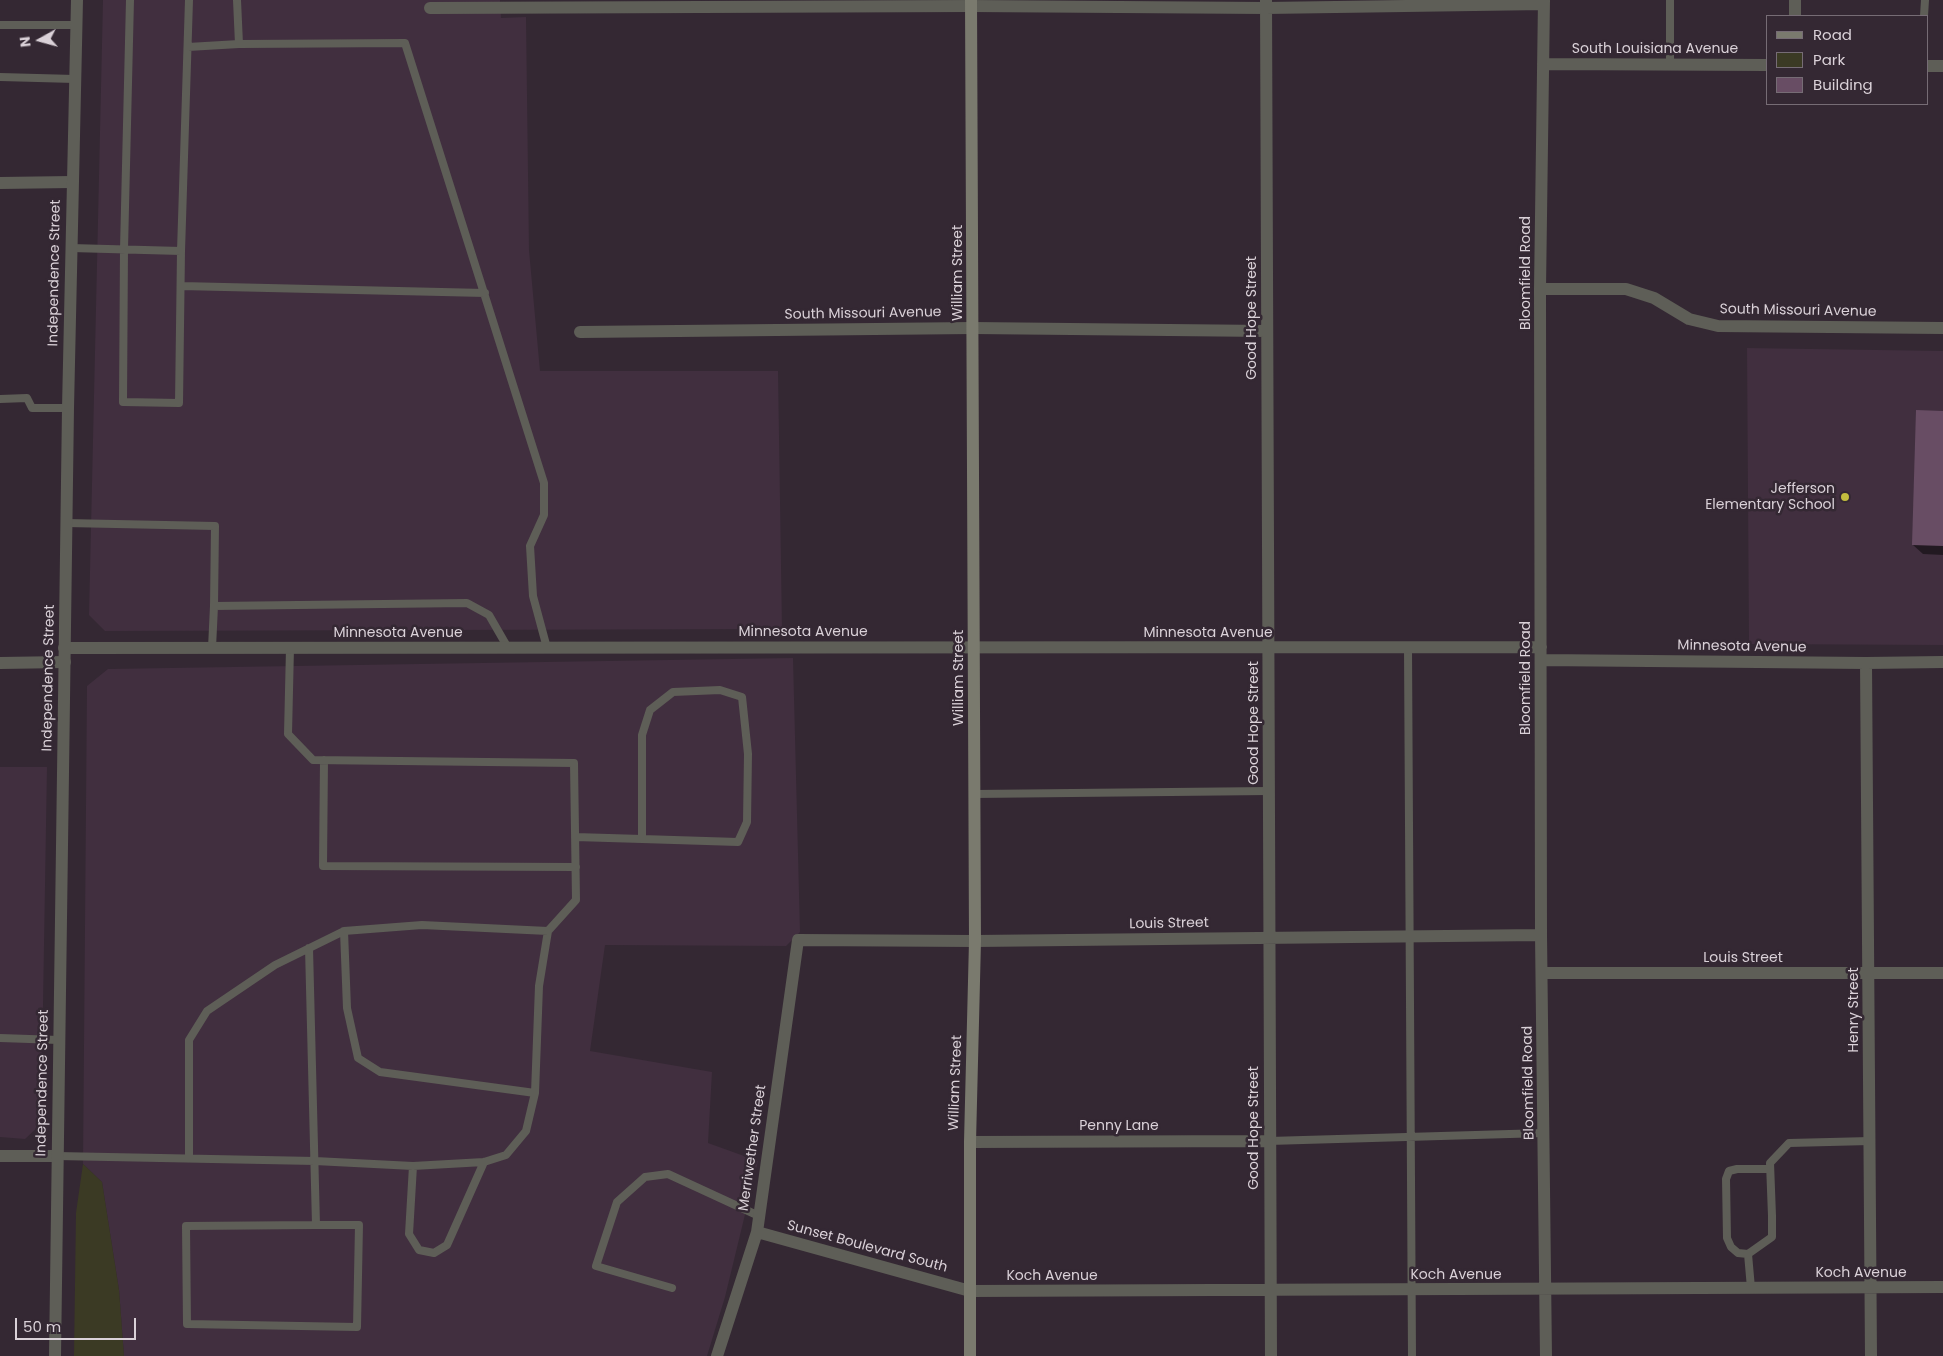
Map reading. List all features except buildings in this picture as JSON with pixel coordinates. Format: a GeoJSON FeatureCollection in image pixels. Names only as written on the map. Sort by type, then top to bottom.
{"type":"FeatureCollection","features":[{"type":"Feature","properties":{"kind":"main road","name":"William Street"},"geometry":{"type":"LineString","coordinates":[[970,1356],[970,1142],[975,941],[971,3]]}},
{"type":"Feature","properties":{"kind":"street","name":"Independence Street"},"geometry":{"type":"LineString","coordinates":[[55,1356],[66,523],[77,0]]}},
{"type":"Feature","properties":{"kind":"street"},"geometry":{"type":"LineString","coordinates":[[1795,0],[1795,15]]}},
{"type":"Feature","properties":{"kind":"street"},"geometry":{"type":"LineString","coordinates":[[430,8],[506,4],[1544,2]]}},
{"type":"Feature","properties":{"kind":"street","name":"Bloomfield Road"},"geometry":{"type":"LineString","coordinates":[[1544,2],[1540,289],[1541,935],[1546,1356]]}},
{"type":"Feature","properties":{"kind":"street","name":"Good Hope Street"},"geometry":{"type":"LineString","coordinates":[[1266,4],[1270,648],[1269,1141],[1271,1356]]}},
{"type":"Feature","properties":{"kind":"street","name":"South Louisiana Avenue"},"geometry":{"type":"LineString","coordinates":[[1543,64],[1766,65]]}},
{"type":"Feature","properties":{"kind":"street"},"geometry":{"type":"LineString","coordinates":[[1928,66],[1943,66]]}},
{"type":"Feature","properties":{"kind":"street"},"geometry":{"type":"LineString","coordinates":[[0,183],[72,182]]}},
{"type":"Feature","properties":{"kind":"street","name":"South Missouri Avenue"},"geometry":{"type":"LineString","coordinates":[[1540,289],[1626,289],[1654,298],[1689,320],[1718,326],[1943,328]]}},
{"type":"Feature","properties":{"kind":"street","name":"South Missouri Avenue"},"geometry":{"type":"LineString","coordinates":[[580,332],[973,328],[1267,331]]}},
{"type":"Feature","properties":{"kind":"street","name":"Minnesota Avenue"},"geometry":{"type":"LineString","coordinates":[[64,648],[1408,648],[1541,654],[1866,663],[1943,662]]}},
{"type":"Feature","properties":{"kind":"street"},"geometry":{"type":"LineString","coordinates":[[0,663],[64,662]]}},
{"type":"Feature","properties":{"kind":"street","name":"Henry Street"},"geometry":{"type":"LineString","coordinates":[[1866,663],[1871,1356]]}},
{"type":"Feature","properties":{"kind":"street","name":"Louis Street"},"geometry":{"type":"LineString","coordinates":[[798,940],[975,941],[1541,935]]}},
{"type":"Feature","properties":{"kind":"street","name":"Merriwether Street"},"geometry":{"type":"LineString","coordinates":[[717,1356],[757,1232],[798,940]]}},
{"type":"Feature","properties":{"kind":"street","name":"Louis Street"},"geometry":{"type":"LineString","coordinates":[[1542,973],[1943,973]]}},
{"type":"Feature","properties":{"kind":"street","name":"Penny Lane"},"geometry":{"type":"LineString","coordinates":[[970,1142],[1269,1141]]}},
{"type":"Feature","properties":{"kind":"street"},"geometry":{"type":"LineString","coordinates":[[0,1156],[57,1156]]}},
{"type":"Feature","properties":{"kind":"street","name":"Sunset Boulevard South"},"geometry":{"type":"LineString","coordinates":[[757,1232],[970,1291]]}},
{"type":"Feature","properties":{"kind":"street","name":"Koch Avenue"},"geometry":{"type":"LineString","coordinates":[[970,1291],[1943,1287]]}},
{"type":"Feature","properties":{"kind":"lane"},"geometry":{"type":"LineString","coordinates":[[130,0],[124,249],[123,402],[179,403],[181,251],[189,0]]}},
{"type":"Feature","properties":{"kind":"lane"},"geometry":{"type":"LineString","coordinates":[[237,0],[239,44]]}},
{"type":"Feature","properties":{"kind":"lane"},"geometry":{"type":"LineString","coordinates":[[1670,0],[1670,64]]}},
{"type":"Feature","properties":{"kind":"lane"},"geometry":{"type":"LineString","coordinates":[[1924,15],[1925,0]]}},
{"type":"Feature","properties":{"kind":"lane"},"geometry":{"type":"LineString","coordinates":[[0,25],[76,25]]}},
{"type":"Feature","properties":{"kind":"lane"},"geometry":{"type":"LineString","coordinates":[[188,48],[239,44],[405,43],[544,483],[544,515],[530,546],[533,596],[547,648]]}},
{"type":"Feature","properties":{"kind":"lane"},"geometry":{"type":"LineString","coordinates":[[0,78],[75,79]]}},
{"type":"Feature","properties":{"kind":"lane"},"geometry":{"type":"LineString","coordinates":[[71,248],[181,251]]}},
{"type":"Feature","properties":{"kind":"lane"},"geometry":{"type":"LineString","coordinates":[[181,286],[484,293]]}},
{"type":"Feature","properties":{"kind":"lane"},"geometry":{"type":"LineString","coordinates":[[0,399],[27,398],[32,408],[68,408]]}},
{"type":"Feature","properties":{"kind":"lane"},"geometry":{"type":"LineString","coordinates":[[66,523],[216,526],[212,648]]}},
{"type":"Feature","properties":{"kind":"lane"},"geometry":{"type":"LineString","coordinates":[[214,606],[467,603],[489,615],[508,648]]}},
{"type":"Feature","properties":{"kind":"lane"},"geometry":{"type":"LineString","coordinates":[[57,1156],[315,1161],[413,1166],[484,1162],[506,1155],[526,1131],[535,1093],[539,986],[548,930],[576,900],[574,763],[313,760],[288,734],[290,648]]}},
{"type":"Feature","properties":{"kind":"lane"},"geometry":{"type":"LineString","coordinates":[[1408,648],[1412,1356]]}},
{"type":"Feature","properties":{"kind":"lane"},"geometry":{"type":"LineString","coordinates":[[575,837],[738,842],[747,822],[748,754],[742,697],[720,690],[673,692],[650,710],[642,736],[642,839]]}},
{"type":"Feature","properties":{"kind":"lane"},"geometry":{"type":"LineString","coordinates":[[324,760],[324,866],[576,867]]}},
{"type":"Feature","properties":{"kind":"lane"},"geometry":{"type":"LineString","coordinates":[[974,794],[1269,791]]}},
{"type":"Feature","properties":{"kind":"lane"},"geometry":{"type":"LineString","coordinates":[[188,1158],[189,1040],[207,1011],[275,965],[344,932],[422,925],[548,930]]}},
{"type":"Feature","properties":{"kind":"lane"},"geometry":{"type":"LineString","coordinates":[[344,932],[347,1008],[358,1058],[380,1072],[535,1093]]}},
{"type":"Feature","properties":{"kind":"lane"},"geometry":{"type":"LineString","coordinates":[[309,948],[316,1225]]}},
{"type":"Feature","properties":{"kind":"lane"},"geometry":{"type":"LineString","coordinates":[[0,1038],[58,1040]]}},
{"type":"Feature","properties":{"kind":"lane"},"geometry":{"type":"LineString","coordinates":[[1269,1141],[1544,1133]]}},
{"type":"Feature","properties":{"kind":"lane"},"geometry":{"type":"LineString","coordinates":[[1770,1168],[1730,1171],[1726,1179],[1726,1238],[1738,1253],[1748,1254],[1772,1237],[1770,1163],[1789,1143],[1870,1142]]}},
{"type":"Feature","properties":{"kind":"lane"},"geometry":{"type":"LineString","coordinates":[[413,1166],[409,1234],[419,1250],[434,1252],[446,1245],[484,1162]]}},
{"type":"Feature","properties":{"kind":"lane"},"geometry":{"type":"LineString","coordinates":[[672,1288],[596,1266],[617,1202],[646,1177],[668,1174],[759,1216]]}},
{"type":"Feature","properties":{"kind":"lane"},"geometry":{"type":"LineString","coordinates":[[316,1225],[359,1225],[357,1327],[187,1324],[186,1226],[316,1225]]}},
{"type":"Feature","properties":{"kind":"lane"},"geometry":{"type":"LineString","coordinates":[[1748,1254],[1751,1288]]}},
{"type":"Feature","properties":{"kind":"shaded area"},"geometry":{"type":"Polygon","coordinates":[[[103,0],[500,0],[501,18],[526,17],[529,250],[540,371],[778,371],[782,629],[105,631],[89,615],[103,0]]]}},
{"type":"Feature","properties":{"kind":"shaded area","name":"Jefferson Elementary School"},"geometry":{"type":"Polygon","coordinates":[[[1747,348],[1943,351],[1943,645],[1749,644],[1747,348]]]}},
{"type":"Feature","properties":{"kind":"shaded area"},"geometry":{"type":"Polygon","coordinates":[[[793,658],[800,932],[786,946],[605,945],[590,1051],[712,1072],[708,1143],[758,1161],[725,1297],[707,1356],[124,1356],[119,1290],[102,1182],[83,1164],[87,686],[108,669],[793,658]]]}},
{"type":"Feature","properties":{"kind":"shaded area"},"geometry":{"type":"Polygon","coordinates":[[[0,767],[47,767],[41,1124],[25,1139],[0,1137],[0,767]]]}},
{"type":"Feature","properties":{"kind":"green space"},"geometry":{"type":"Polygon","coordinates":[[[83,1164],[102,1182],[119,1290],[124,1356],[74,1356],[76,1213],[83,1164]]]}},
{"type":"Feature","properties":{"kind":"place","name":"Jefferson Elementary School"},"geometry":{"type":"Point","coordinates":[1845,497]}}]}
